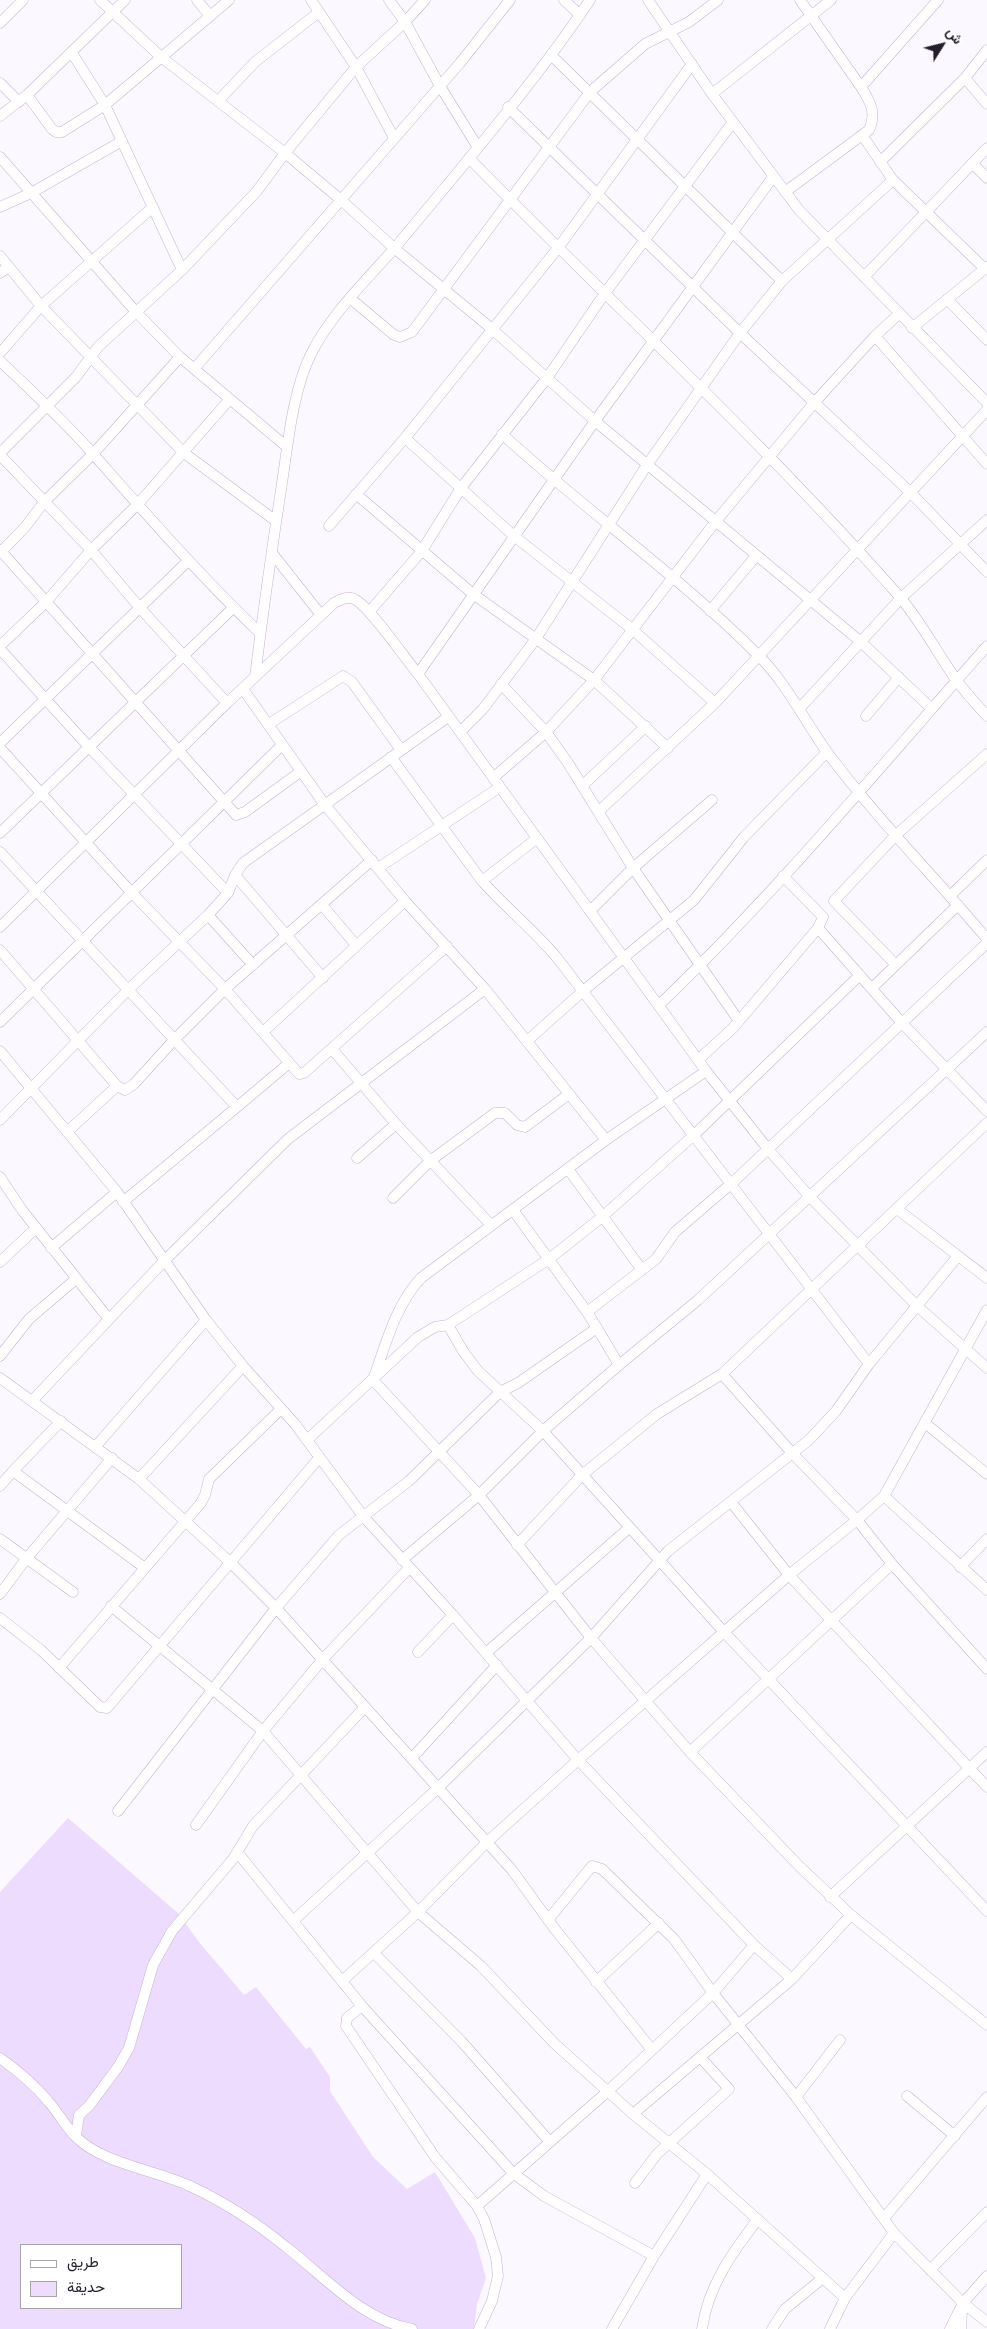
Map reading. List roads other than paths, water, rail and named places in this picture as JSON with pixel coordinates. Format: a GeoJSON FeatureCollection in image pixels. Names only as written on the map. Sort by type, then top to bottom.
{"type":"FeatureCollection","features":[{"type":"Feature","properties":{"kind":"street"},"geometry":{"type":"LineString","coordinates":[[100,0],[161,57],[219,100],[285,153],[595,421],[861,642],[931,708]]}},
{"type":"Feature","properties":{"kind":"street"},"geometry":{"type":"LineString","coordinates":[[0,116],[23,99],[125,0]]}},
{"type":"Feature","properties":{"kind":"street"},"geometry":{"type":"LineString","coordinates":[[196,0],[210,16]]}},
{"type":"Feature","properties":{"kind":"street"},"geometry":{"type":"LineString","coordinates":[[0,83],[23,99],[56,132],[62,132],[105,105],[229,0]]}},
{"type":"Feature","properties":{"kind":"street"},"geometry":{"type":"LineString","coordinates":[[311,0],[356,67],[394,138]]}},
{"type":"Feature","properties":{"kind":"street"},"geometry":{"type":"LineString","coordinates":[[389,0],[406,22],[440,86],[478,146]]}},
{"type":"Feature","properties":{"kind":"street"},"geometry":{"type":"LineString","coordinates":[[227,704],[140,608],[91,550],[0,454],[76,377],[106,339],[182,270],[257,191],[285,153],[356,67],[406,22],[425,0]]}},
{"type":"Feature","properties":{"kind":"street"},"geometry":{"type":"LineString","coordinates":[[194,369],[440,86],[510,0]]}},
{"type":"Feature","properties":{"kind":"street"},"geometry":{"type":"LineString","coordinates":[[564,0],[580,15]]}},
{"type":"Feature","properties":{"kind":"street"},"geometry":{"type":"LineString","coordinates":[[255,677],[288,447],[296,403],[310,355],[319,340],[351,299],[469,158],[551,55],[590,0]]}},
{"type":"Feature","properties":{"kind":"street"},"geometry":{"type":"LineString","coordinates":[[648,0],[712,94],[785,192],[827,240],[987,403]]}},
{"type":"Feature","properties":{"kind":"street"},"geometry":{"type":"LineString","coordinates":[[351,299],[394,335],[400,337],[412,332],[590,92],[644,44],[689,22],[718,0]]}},
{"type":"Feature","properties":{"kind":"street"},"geometry":{"type":"LineString","coordinates":[[785,192],[868,130],[873,116],[870,101],[800,0]]}},
{"type":"Feature","properties":{"kind":"street"},"geometry":{"type":"LineString","coordinates":[[712,94],[831,0]]}},
{"type":"Feature","properties":{"kind":"street"},"geometry":{"type":"LineString","coordinates":[[861,87],[938,0]]}},
{"type":"Feature","properties":{"kind":"street"},"geometry":{"type":"LineString","coordinates":[[0,23],[21,1]]}},
{"type":"Feature","properties":{"kind":"street"},"geometry":{"type":"LineString","coordinates":[[219,100],[255,62],[319,12]]}},
{"type":"Feature","properties":{"kind":"street"},"geometry":{"type":"LineString","coordinates":[[880,162],[964,78],[987,50]]}},
{"type":"Feature","properties":{"kind":"street"},"geometry":{"type":"LineString","coordinates":[[72,53],[105,105],[182,270]]}},
{"type":"Feature","properties":{"kind":"street"},"geometry":{"type":"LineString","coordinates":[[551,55],[782,281]]}},
{"type":"Feature","properties":{"kind":"street"},"geometry":{"type":"LineString","coordinates":[[329,526],[405,438],[558,248],[692,64]]}},
{"type":"Feature","properties":{"kind":"street"},"geometry":{"type":"LineString","coordinates":[[964,78],[987,104]]}},
{"type":"Feature","properties":{"kind":"street"},"geometry":{"type":"LineString","coordinates":[[508,107],[740,333],[910,492],[987,572]]}},
{"type":"Feature","properties":{"kind":"street"},"geometry":{"type":"LineString","coordinates":[[369,612],[421,552],[461,488],[547,378],[605,293],[733,122]]}},
{"type":"Feature","properties":{"kind":"street"},"geometry":{"type":"LineString","coordinates":[[862,135],[893,180],[986,268],[912,328]]}},
{"type":"Feature","properties":{"kind":"street"},"geometry":{"type":"LineString","coordinates":[[0,207],[31,193],[122,141]]}},
{"type":"Feature","properties":{"kind":"street"},"geometry":{"type":"LineString","coordinates":[[864,277],[929,212],[987,148]]}},
{"type":"Feature","properties":{"kind":"street"},"geometry":{"type":"LineString","coordinates":[[0,157],[136,313],[180,357],[229,400],[288,447]]}},
{"type":"Feature","properties":{"kind":"street"},"geometry":{"type":"LineString","coordinates":[[469,158],[558,248],[702,388],[858,550],[901,598],[957,680],[987,716]]}},
{"type":"Feature","properties":{"kind":"street"},"geometry":{"type":"LineString","coordinates":[[973,164],[987,178]]}},
{"type":"Feature","properties":{"kind":"street"},"geometry":{"type":"LineString","coordinates":[[418,674],[595,421],[773,177]]}},
{"type":"Feature","properties":{"kind":"street"},"geometry":{"type":"LineString","coordinates":[[460,732],[483,709],[535,640],[647,465],[740,333],[782,281],[893,180]]}},
{"type":"Feature","properties":{"kind":"street"},"geometry":{"type":"LineString","coordinates":[[0,352],[41,306],[153,207]]}},
{"type":"Feature","properties":{"kind":"street"},"geometry":{"type":"LineString","coordinates":[[0,256],[4,270],[184,453],[276,522]]}},
{"type":"Feature","properties":{"kind":"street"},"geometry":{"type":"LineString","coordinates":[[947,299],[987,340]]}},
{"type":"Feature","properties":{"kind":"street"},"geometry":{"type":"LineString","coordinates":[[494,778],[546,732],[594,680],[716,521],[768,457],[875,336],[899,314]]}},
{"type":"Feature","properties":{"kind":"street"},"geometry":{"type":"LineString","coordinates":[[875,336],[987,464]]}},
{"type":"Feature","properties":{"kind":"street"},"geometry":{"type":"LineString","coordinates":[[180,357],[93,454],[44,502],[26,526],[0,552],[238,815],[300,772]]}},
{"type":"Feature","properties":{"kind":"street"},"geometry":{"type":"LineString","coordinates":[[0,361],[48,406],[188,561],[260,633]]}},
{"type":"Feature","properties":{"kind":"street"},"geometry":{"type":"LineString","coordinates":[[228,894],[44,699],[0,647],[46,602],[91,550],[137,505],[229,400]]}},
{"type":"Feature","properties":{"kind":"street"},"geometry":{"type":"LineString","coordinates":[[598,812],[715,703],[987,410]]}},
{"type":"Feature","properties":{"kind":"street"},"geometry":{"type":"LineString","coordinates":[[502,434],[553,480],[710,611],[758,655],[799,708],[827,752],[859,792],[987,939]]}},
{"type":"Feature","properties":{"kind":"street"},"geometry":{"type":"LineString","coordinates":[[405,438],[514,536],[633,630],[715,703]]}},
{"type":"Feature","properties":{"kind":"street"},"geometry":{"type":"LineString","coordinates":[[356,494],[421,552],[473,594],[535,640],[594,680],[668,748]]}},
{"type":"Feature","properties":{"kind":"street"},"geometry":{"type":"LineString","coordinates":[[799,708],[901,598],[961,546],[987,520]]}},
{"type":"Feature","properties":{"kind":"street"},"geometry":{"type":"LineString","coordinates":[[272,553],[321,615]]}},
{"type":"Feature","properties":{"kind":"street"},"geometry":{"type":"LineString","coordinates":[[710,611],[756,556]]}},
{"type":"Feature","properties":{"kind":"street"},"geometry":{"type":"LineString","coordinates":[[0,743],[188,561]]}},
{"type":"Feature","properties":{"kind":"street"},"geometry":{"type":"LineString","coordinates":[[0,927],[227,704],[334,602],[348,598],[355,600],[369,612],[418,674],[706,1071],[768,1149],[857,1246],[916,1305],[987,1368]]}},
{"type":"Feature","properties":{"kind":"street"},"geometry":{"type":"LineString","coordinates":[[0,833],[233,608]]}},
{"type":"Feature","properties":{"kind":"street"},"geometry":{"type":"LineString","coordinates":[[659,1005],[699,966],[783,876],[987,646]]}},
{"type":"Feature","properties":{"kind":"street"},"geometry":{"type":"LineString","coordinates":[[269,724],[343,676],[352,682],[401,750]]}},
{"type":"Feature","properties":{"kind":"street"},"geometry":{"type":"LineString","coordinates":[[866,716],[899,676]]}},
{"type":"Feature","properties":{"kind":"street"},"geometry":{"type":"LineString","coordinates":[[502,684],[546,732],[633,868],[671,920],[699,966],[739,1021]]}},
{"type":"Feature","properties":{"kind":"street"},"geometry":{"type":"LineString","coordinates":[[243,689],[269,724],[300,772],[325,804],[405,901],[485,989],[606,1140]]}},
{"type":"Feature","properties":{"kind":"street"},"geometry":{"type":"LineString","coordinates":[[0,1120],[128,990],[228,894],[235,875],[248,859],[448,717]]}},
{"type":"Feature","properties":{"kind":"street"},"geometry":{"type":"LineString","coordinates":[[582,786],[646,726]]}},
{"type":"Feature","properties":{"kind":"street"},"geometry":{"type":"LineString","coordinates":[[0,1022],[282,745]]}},
{"type":"Feature","properties":{"kind":"street"},"geometry":{"type":"LineString","coordinates":[[0,748],[85,844],[225,989],[297,1073],[304,1073],[447,946]]}},
{"type":"Feature","properties":{"kind":"street"},"geometry":{"type":"LineString","coordinates":[[528,1041],[583,991],[694,900],[744,837],[827,752]]}},
{"type":"Feature","properties":{"kind":"street"},"geometry":{"type":"LineString","coordinates":[[698,1060],[739,1021],[818,928],[834,901],[896,835],[987,754]]}},
{"type":"Feature","properties":{"kind":"street"},"geometry":{"type":"LineString","coordinates":[[391,757],[482,882],[538,935],[583,991],[869,1364]]}},
{"type":"Feature","properties":{"kind":"street"},"geometry":{"type":"LineString","coordinates":[[0,950],[117,1086],[123,1090],[130,1087],[225,989],[322,905],[375,864],[441,826],[500,787]]}},
{"type":"Feature","properties":{"kind":"street"},"geometry":{"type":"LineString","coordinates":[[590,911],[633,868],[712,800]]}},
{"type":"Feature","properties":{"kind":"street"},"geometry":{"type":"LineString","coordinates":[[482,882],[536,838]]}},
{"type":"Feature","properties":{"kind":"street"},"geometry":{"type":"LineString","coordinates":[[0,852],[237,1106]]}},
{"type":"Feature","properties":{"kind":"street"},"geometry":{"type":"LineString","coordinates":[[950,896],[987,860]]}},
{"type":"Feature","properties":{"kind":"street"},"geometry":{"type":"LineString","coordinates":[[235,875],[323,978]]}},
{"type":"Feature","properties":{"kind":"street"},"geometry":{"type":"LineString","coordinates":[[783,876],[823,917]]}},
{"type":"Feature","properties":{"kind":"street"},"geometry":{"type":"LineString","coordinates":[[263,1032],[323,978],[356,944],[405,901]]}},
{"type":"Feature","properties":{"kind":"street"},"geometry":{"type":"LineString","coordinates":[[834,901],[896,965]]}},
{"type":"Feature","properties":{"kind":"street"},"geometry":{"type":"LineString","coordinates":[[322,905],[356,944]]}},
{"type":"Feature","properties":{"kind":"street"},"geometry":{"type":"LineString","coordinates":[[872,988],[958,905]]}},
{"type":"Feature","properties":{"kind":"street"},"geometry":{"type":"LineString","coordinates":[[208,915],[253,965]]}},
{"type":"Feature","properties":{"kind":"street"},"geometry":{"type":"LineString","coordinates":[[818,928],[902,1023],[987,1111]]}},
{"type":"Feature","properties":{"kind":"street"},"geometry":{"type":"LineString","coordinates":[[587,1312],[656,1259],[675,1232],[732,1183],[987,943]]}},
{"type":"Feature","properties":{"kind":"street"},"geometry":{"type":"LineString","coordinates":[[307,1440],[422,1334],[435,1327],[448,1325],[550,1259],[602,1218],[694,1135],[860,974]]}},
{"type":"Feature","properties":{"kind":"street"},"geometry":{"type":"LineString","coordinates":[[32,1401],[108,1318],[288,1139],[485,989]]}},
{"type":"Feature","properties":{"kind":"street"},"geometry":{"type":"LineString","coordinates":[[402,1560],[479,1495],[543,1432],[619,1365],[698,1300],[769,1232],[987,1032]]}},
{"type":"Feature","properties":{"kind":"street"},"geometry":{"type":"LineString","coordinates":[[332,1049],[396,1124],[491,1225]]}},
{"type":"Feature","properties":{"kind":"street"},"geometry":{"type":"LineString","coordinates":[[0,1050],[116,1192],[206,1320],[307,1440],[363,1516],[453,1615],[578,1760],[754,1945],[792,1979]]}},
{"type":"Feature","properties":{"kind":"street"},"geometry":{"type":"LineString","coordinates":[[123,1202],[288,1064]]}},
{"type":"Feature","properties":{"kind":"street"},"geometry":{"type":"LineString","coordinates":[[373,1380],[395,1317],[412,1287],[428,1271],[606,1140],[706,1071]]}},
{"type":"Feature","properties":{"kind":"street"},"geometry":{"type":"LineString","coordinates":[[67,1132],[117,1086]]}},
{"type":"Feature","properties":{"kind":"street"},"geometry":{"type":"LineString","coordinates":[[393,1198],[430,1161],[496,1113],[502,1112],[517,1125],[525,1127],[569,1094]]}},
{"type":"Feature","properties":{"kind":"street"},"geometry":{"type":"LineString","coordinates":[[517,1545],[582,1475],[657,1414],[722,1374],[987,1123]]}},
{"type":"Feature","properties":{"kind":"street"},"geometry":{"type":"LineString","coordinates":[[357,1158],[396,1124]]}},
{"type":"Feature","properties":{"kind":"street"},"geometry":{"type":"LineString","coordinates":[[568,1169],[602,1218],[642,1270]]}},
{"type":"Feature","properties":{"kind":"street"},"geometry":{"type":"LineString","coordinates":[[0,1178],[51,1248],[108,1318]]}},
{"type":"Feature","properties":{"kind":"street"},"geometry":{"type":"LineString","coordinates":[[51,1248],[116,1192]]}},
{"type":"Feature","properties":{"kind":"street"},"geometry":{"type":"LineString","coordinates":[[897,1209],[987,1278]]}},
{"type":"Feature","properties":{"kind":"street"},"geometry":{"type":"LineString","coordinates":[[513,1210],[587,1312],[619,1365]]}},
{"type":"Feature","properties":{"kind":"street"},"geometry":{"type":"LineString","coordinates":[[0,1262],[36,1228]]}},
{"type":"Feature","properties":{"kind":"street"},"geometry":{"type":"LineString","coordinates":[[293,1921],[438,1788],[526,1699],[591,1638],[659,1560],[677,1543],[793,1454],[836,1411],[869,1364],[958,1256]]}},
{"type":"Feature","properties":{"kind":"street"},"geometry":{"type":"LineString","coordinates":[[0,1356],[40,1308],[76,1279]]}},
{"type":"Feature","properties":{"kind":"street"},"geometry":{"type":"LineString","coordinates":[[342,1981],[418,1912],[487,1842],[578,1760],[789,1574],[884,1496],[987,1310]]}},
{"type":"Feature","properties":{"kind":"street"},"geometry":{"type":"LineString","coordinates":[[96,1446],[206,1320]]}},
{"type":"Feature","properties":{"kind":"street"},"geometry":{"type":"LineString","coordinates":[[448,1325],[470,1362],[543,1432],[724,1632],[987,1911]]}},
{"type":"Feature","properties":{"kind":"street"},"geometry":{"type":"LineString","coordinates":[[118,1811],[276,1608],[343,1532],[409,1481],[500,1392],[518,1383],[597,1328]]}},
{"type":"Feature","properties":{"kind":"street"},"geometry":{"type":"LineString","coordinates":[[139,1479],[243,1366]]}},
{"type":"Feature","properties":{"kind":"street"},"geometry":{"type":"LineString","coordinates":[[722,1374],[793,1454],[857,1520],[892,1564],[987,1669]]}},
{"type":"Feature","properties":{"kind":"street"},"geometry":{"type":"LineString","coordinates":[[0,1378],[139,1479],[232,1564],[276,1608],[512,1870],[596,1982],[652,2050]]}},
{"type":"Feature","properties":{"kind":"street"},"geometry":{"type":"LineString","coordinates":[[373,1380],[441,1451],[479,1495],[591,1638],[644,1701],[798,1866],[850,1915],[987,2025]]}},
{"type":"Feature","properties":{"kind":"street"},"geometry":{"type":"LineString","coordinates":[[59,1668],[204,1499],[209,1479],[281,1409]]}},
{"type":"Feature","properties":{"kind":"street"},"geometry":{"type":"LineString","coordinates":[[0,1486],[61,1421]]}},
{"type":"Feature","properties":{"kind":"street"},"geometry":{"type":"LineString","coordinates":[[925,1423],[987,1474]]}},
{"type":"Feature","properties":{"kind":"street"},"geometry":{"type":"LineString","coordinates":[[0,1594],[26,1559],[112,1458]]}},
{"type":"Feature","properties":{"kind":"street"},"geometry":{"type":"LineString","coordinates":[[0,1618],[59,1668],[94,1702],[105,1709],[115,1700],[159,1646],[232,1564],[319,1458]]}},
{"type":"Feature","properties":{"kind":"street"},"geometry":{"type":"LineString","coordinates":[[13,1471],[145,1568]]}},
{"type":"Feature","properties":{"kind":"street"},"geometry":{"type":"LineString","coordinates":[[884,1496],[987,1590]]}},
{"type":"Feature","properties":{"kind":"street"},"geometry":{"type":"LineString","coordinates":[[731,1502],[789,1574],[987,1787]]}},
{"type":"Feature","properties":{"kind":"street"},"geometry":{"type":"LineString","coordinates":[[486,1653],[630,1528]]}},
{"type":"Feature","properties":{"kind":"street"},"geometry":{"type":"LineString","coordinates":[[0,1539],[72,1592]]}},
{"type":"Feature","properties":{"kind":"street"},"geometry":{"type":"LineString","coordinates":[[960,1567],[987,1539]]}},
{"type":"Feature","properties":{"kind":"street"},"geometry":{"type":"LineString","coordinates":[[690,1752],[892,1564]]}},
{"type":"Feature","properties":{"kind":"street"},"geometry":{"type":"LineString","coordinates":[[196,1825],[263,1731],[323,1659],[409,1568]]}},
{"type":"Feature","properties":{"kind":"street"},"geometry":{"type":"LineString","coordinates":[[111,1606],[263,1731],[418,1912],[481,1966],[536,2024],[607,2092],[668,2144],[707,2174],[845,2298]]}},
{"type":"Feature","properties":{"kind":"street"},"geometry":{"type":"LineString","coordinates":[[418,1652],[453,1615]]}},
{"type":"Feature","properties":{"kind":"street"},"geometry":{"type":"LineString","coordinates":[[412,1758],[497,1665]]}},
{"type":"Feature","properties":{"kind":"street"},"geometry":{"type":"LineString","coordinates":[[76,2136],[79,2115],[118,2067],[129,2048],[145,1988],[162,1946],[183,1916],[237,1852],[253,1826],[365,1706]]}},
{"type":"Feature","properties":{"kind":"street"},"geometry":{"type":"LineString","coordinates":[[830,1896],[987,1752]]}},
{"type":"Feature","properties":{"kind":"street"},"geometry":{"type":"LineString","coordinates":[[237,1852],[362,2006],[513,2173],[544,2196],[654,2256]]}},
{"type":"Feature","properties":{"kind":"street"},"geometry":{"type":"LineString","coordinates":[[548,1920],[589,1868],[594,1866],[602,1869],[674,1939],[713,1993],[796,2097],[894,2234],[963,2302],[987,2322]]}},
{"type":"Feature","properties":{"kind":"street"},"geometry":{"type":"LineString","coordinates":[[633,2114],[792,1979],[850,1915]]}},
{"type":"Feature","properties":{"kind":"street"},"geometry":{"type":"LineString","coordinates":[[596,1982],[659,1923]]}},
{"type":"Feature","properties":{"kind":"street"},"geometry":{"type":"LineString","coordinates":[[477,2206],[607,2092],[713,1993],[754,1945]]}},
{"type":"Feature","properties":{"kind":"street"},"geometry":{"type":"LineString","coordinates":[[374,1953],[462,2042],[550,2142]]}},
{"type":"Feature","properties":{"kind":"street"},"geometry":{"type":"LineString","coordinates":[[362,2006],[347,2018],[346,2026],[435,2158],[477,2206],[490,2237],[498,2276],[492,2301],[479,2329]]}},
{"type":"Feature","properties":{"kind":"street"},"geometry":{"type":"LineString","coordinates":[[796,2097],[840,2040]]}},
{"type":"Feature","properties":{"kind":"street"},"geometry":{"type":"LineString","coordinates":[[0,2058],[27,2079],[48,2100],[76,2136],[107,2156],[189,2186],[215,2199],[285,2246],[349,2299],[381,2319],[412,2329]]}},
{"type":"Feature","properties":{"kind":"street"},"geometry":{"type":"LineString","coordinates":[[635,2183],[668,2144],[729,2089],[701,2058]]}},
{"type":"Feature","properties":{"kind":"street"},"geometry":{"type":"LineString","coordinates":[[907,2096],[955,2136]]}},
{"type":"Feature","properties":{"kind":"street"},"geometry":{"type":"LineString","coordinates":[[884,2218],[987,2097]]}},
{"type":"Feature","properties":{"kind":"street"},"geometry":{"type":"LineString","coordinates":[[612,2329],[654,2256],[707,2174]]}},
{"type":"Feature","properties":{"kind":"street"},"geometry":{"type":"LineString","coordinates":[[930,2270],[987,2212]]}},
{"type":"Feature","properties":{"kind":"street"},"geometry":{"type":"LineString","coordinates":[[702,2329],[707,2302],[726,2261],[758,2219]]}},
{"type":"Feature","properties":{"kind":"street"},"geometry":{"type":"LineString","coordinates":[[830,2329],[845,2298],[894,2234]]}},
{"type":"Feature","properties":{"kind":"street"},"geometry":{"type":"LineString","coordinates":[[950,2329],[963,2302],[987,2276]]}},
{"type":"Feature","properties":{"kind":"street"},"geometry":{"type":"LineString","coordinates":[[772,2329],[781,2314],[794,2300],[823,2278]]}},
{"type":"Feature","properties":{"kind":"street"},"geometry":{"type":"LineString","coordinates":[[961,2329],[963,2302]]}}]}
